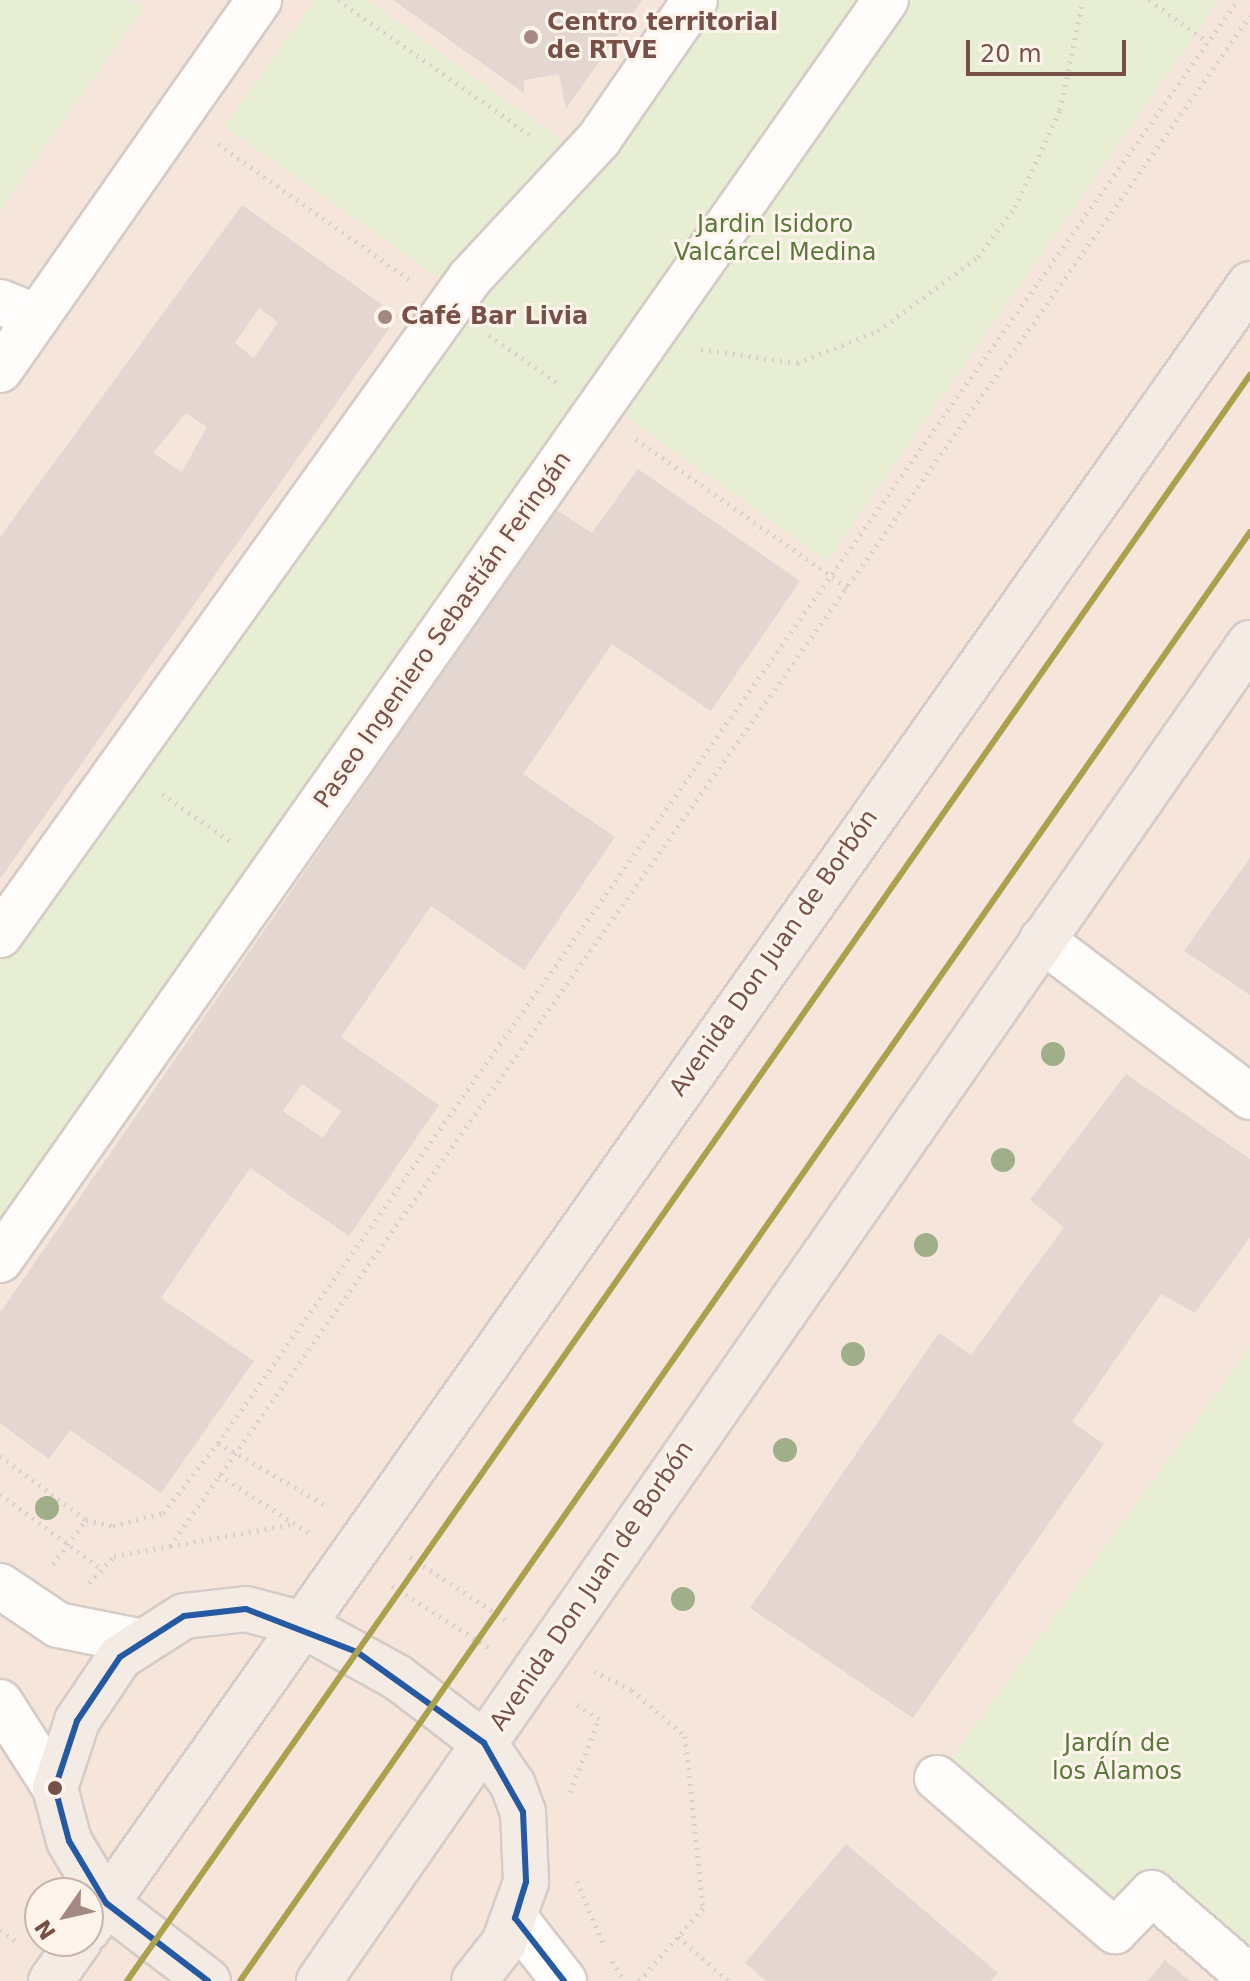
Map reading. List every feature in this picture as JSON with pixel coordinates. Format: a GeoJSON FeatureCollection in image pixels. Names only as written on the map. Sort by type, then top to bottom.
{"type":"FeatureCollection","features":[{"type":"Feature","properties":{"kind":"main road","name":"Avenida Don Juan de Borbón"},"geometry":{"type":"LineString","coordinates":[[104,1906],[366,1528],[1250,284]]}},
{"type":"Feature","properties":{"kind":"main road","name":"Avenida Don Juan de Borbón"},"geometry":{"type":"LineString","coordinates":[[319,1981],[547,1647],[1250,643]]}},
{"type":"Feature","properties":{"kind":"main road","name":"Avenida Don Juan de Borbón"},"geometry":{"type":"LineString","coordinates":[[55,1788],[77,1721],[106,1674],[138,1641],[184,1616],[218,1611],[271,1613],[299,1623],[371,1660],[484,1743],[523,1812],[526,1882],[515,1918],[474,1981]]}},
{"type":"Feature","properties":{"kind":"main road"},"geometry":{"type":"LineString","coordinates":[[55,1788],[82,1877]]}},
{"type":"Feature","properties":{"kind":"main road"},"geometry":{"type":"LineString","coordinates":[[104,1920],[208,1981]]}},
{"type":"Feature","properties":{"kind":"main road"},"geometry":{"type":"LineString","coordinates":[[51,1981],[68,1957]]}},
{"type":"Feature","properties":{"kind":"street"},"geometry":{"type":"LineString","coordinates":[[0,370],[18,310],[178,116],[259,0]]}},
{"type":"Feature","properties":{"kind":"street"},"geometry":{"type":"LineString","coordinates":[[0,935],[449,307],[574,166],[695,0]]}},
{"type":"Feature","properties":{"kind":"street","name":"Paseo Ingeniero Sebastián Feringán"},"geometry":{"type":"LineString","coordinates":[[0,1260],[886,0]]}},
{"type":"Feature","properties":{"kind":"street"},"geometry":{"type":"LineString","coordinates":[[1042,940],[1250,1097]]}},
{"type":"Feature","properties":{"kind":"street"},"geometry":{"type":"LineString","coordinates":[[28,1605],[138,1641]]}},
{"type":"Feature","properties":{"kind":"street"},"geometry":{"type":"LineString","coordinates":[[0,1702],[55,1788]]}},
{"type":"Feature","properties":{"kind":"street"},"geometry":{"type":"LineString","coordinates":[[937,1778],[1115,1931],[1152,1893],[1250,1978]]}},
{"type":"Feature","properties":{"kind":"street"},"geometry":{"type":"LineString","coordinates":[[515,1918],[564,1981]]}},
{"type":"Feature","properties":{"kind":"path"},"geometry":{"type":"LineString","coordinates":[[338,0],[574,166]]}},
{"type":"Feature","properties":{"kind":"path"},"geometry":{"type":"LineString","coordinates":[[653,331],[722,357],[797,363],[878,331],[978,257],[1015,207],[1060,110],[1083,0]]}},
{"type":"Feature","properties":{"kind":"path"},"geometry":{"type":"LineString","coordinates":[[1149,0],[1208,42]]}},
{"type":"Feature","properties":{"kind":"path"},"geometry":{"type":"LineString","coordinates":[[0,1456],[86,1520],[113,1526],[163,1513],[218,1443],[833,578],[1238,0]]}},
{"type":"Feature","properties":{"kind":"path"},"geometry":{"type":"LineString","coordinates":[[170,1546],[1250,16]]}},
{"type":"Feature","properties":{"kind":"path"},"geometry":{"type":"LineString","coordinates":[[178,116],[848,588]]}},
{"type":"Feature","properties":{"kind":"path"},"geometry":{"type":"LineString","coordinates":[[121,765],[273,871]]}},
{"type":"Feature","properties":{"kind":"path"},"geometry":{"type":"LineString","coordinates":[[218,1443],[366,1528],[547,1647],[632,1690],[685,1736],[703,1908],[639,1981]]}},
{"type":"Feature","properties":{"kind":"path"},"geometry":{"type":"LineString","coordinates":[[0,1494],[100,1568]]}},
{"type":"Feature","properties":{"kind":"path"},"geometry":{"type":"LineString","coordinates":[[28,1605],[86,1520]]}},
{"type":"Feature","properties":{"kind":"path"},"geometry":{"type":"LineString","coordinates":[[28,1605],[100,1568],[114,1556],[295,1524]]}},
{"type":"Feature","properties":{"kind":"path"},"geometry":{"type":"LineString","coordinates":[[678,1937],[729,1981]]}},
{"type":"Feature","properties":{"kind":"shaded area"},"geometry":{"type":"Polygon","coordinates":[[[0,0],[1250,0],[1250,1981],[0,1981],[0,0]]]}},
{"type":"Feature","properties":{"kind":"green space"},"geometry":{"type":"Polygon","coordinates":[[[0,0],[129,0],[144,7],[0,210],[0,0]]]}},
{"type":"Feature","properties":{"kind":"green space","name":"Jardin Isidoro Valcárcel Medina"},"geometry":{"type":"Polygon","coordinates":[[[315,0],[367,0],[564,142],[667,0],[1219,0],[827,561],[590,391],[0,1218],[0,964],[471,301],[224,126],[315,0]]]}},
{"type":"Feature","properties":{"kind":"green space","name":"Jardín de los Álamos"},"geometry":{"type":"Polygon","coordinates":[[[1250,1347],[1250,1978],[1152,1893],[1115,1931],[937,1778],[1250,1347]]]}},
{"type":"Feature","properties":{"kind":"building","name":"Centro territorial de RTVE"},"geometry":{"type":"Polygon","coordinates":[[[393,0],[642,0],[566,109],[559,74],[524,80],[524,93],[393,0]]]}},
{"type":"Feature","properties":{"kind":"building"},"geometry":{"type":"Polygon","coordinates":[[[242,205],[398,316],[0,879],[0,537],[242,205]],[[259,308],[235,343],[254,358],[278,322],[259,308]],[[186,413],[153,453],[182,472],[207,427],[186,413]]]}},
{"type":"Feature","properties":{"kind":"building"},"geometry":{"type":"Polygon","coordinates":[[[638,469],[800,581],[711,711],[612,644],[523,774],[615,837],[524,970],[431,906],[341,1037],[439,1105],[349,1236],[250,1168],[161,1298],[254,1361],[161,1493],[70,1430],[49,1459],[0,1423],[0,1313],[555,509],[592,533],[638,469]],[[302,1084],[283,1111],[323,1138],[341,1111],[302,1084]]]}},
{"type":"Feature","properties":{"kind":"building"},"geometry":{"type":"Polygon","coordinates":[[[1250,858],[1250,995],[1184,951],[1250,858]]]}},
{"type":"Feature","properties":{"kind":"building"},"geometry":{"type":"Polygon","coordinates":[[[1126,1074],[1250,1159],[1250,1237],[1195,1313],[1161,1294],[1072,1422],[1104,1444],[913,1718],[750,1608],[939,1333],[971,1355],[1064,1227],[1030,1200],[1126,1074]]]}},
{"type":"Feature","properties":{"kind":"building"},"geometry":{"type":"Polygon","coordinates":[[[846,1844],[998,1973],[991,1981],[766,1981],[745,1963],[846,1844]]]}},
{"type":"Feature","properties":{"kind":"building"},"geometry":{"type":"Polygon","coordinates":[[[1165,1960],[1190,1981],[1148,1981],[1165,1960]]]}},
{"type":"Feature","properties":{"kind":"transit line"},"geometry":{"type":"LineString","coordinates":[[127,1981],[1250,375]]}},
{"type":"Feature","properties":{"kind":"transit line"},"geometry":{"type":"LineString","coordinates":[[240,1981],[1250,532]]}},
{"type":"Feature","properties":{"kind":"transit line"},"geometry":{"type":"LineString","coordinates":[[208,1981],[106,1903],[69,1841],[55,1788],[77,1721],[120,1657],[184,1616],[246,1609],[357,1652],[484,1743],[523,1812],[526,1882],[515,1918],[564,1981]]}},
{"type":"Feature","properties":{"kind":"place","name":"Centro territorial de RTVE"},"geometry":{"type":"Point","coordinates":[531,37]}},
{"type":"Feature","properties":{"kind":"place","name":"Café Bar Livia"},"geometry":{"type":"Point","coordinates":[385,317]}}]}
